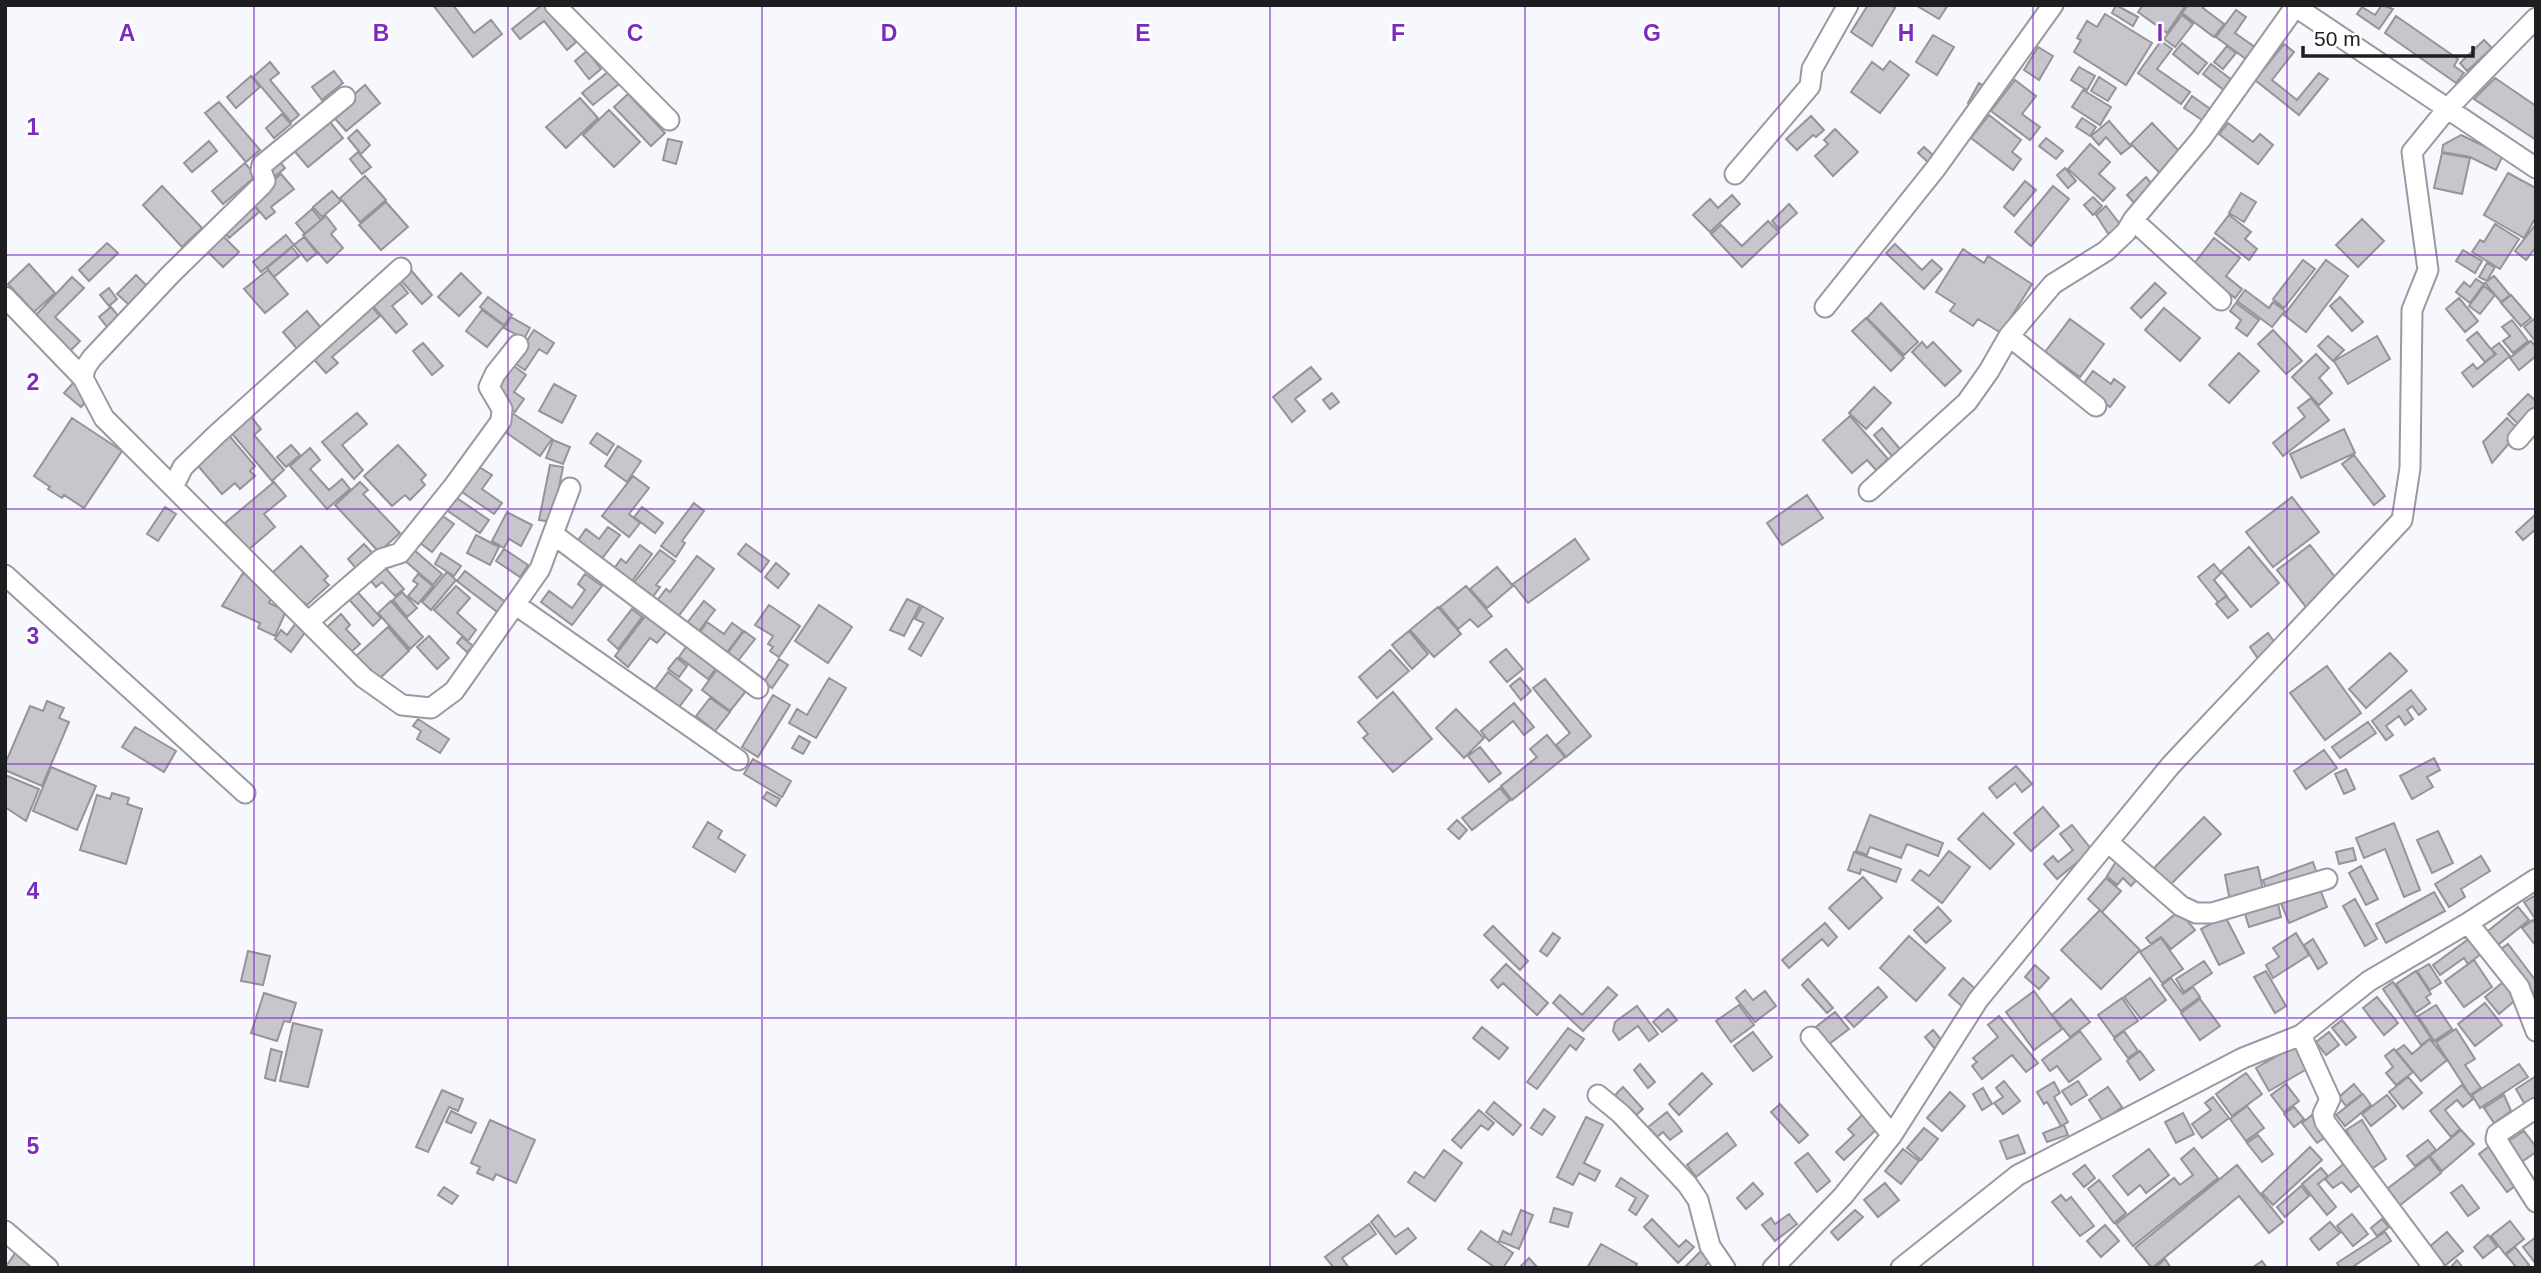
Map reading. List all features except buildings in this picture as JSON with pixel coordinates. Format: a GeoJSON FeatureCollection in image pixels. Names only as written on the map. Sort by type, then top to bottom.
{"type":"FeatureCollection","features":[{"type":"Feature","properties":{"kind":"street"},"geometry":{"type":"LineString","coordinates":[[555,5],[670,120]]}},
{"type":"Feature","properties":{"kind":"street"},"geometry":{"type":"LineString","coordinates":[[1735,174],[1810,86],[1812,69],[1849,5]]}},
{"type":"Feature","properties":{"kind":"street"},"geometry":{"type":"LineString","coordinates":[[1825,307],[1936,168],[2053,5]]}},
{"type":"Feature","properties":{"kind":"street"},"geometry":{"type":"LineString","coordinates":[[1869,491],[1967,402],[2009,336],[2053,284],[2106,251],[2126,232],[2201,139],[2294,6],[2536,168]]}},
{"type":"Feature","properties":{"kind":"street"},"geometry":{"type":"LineString","coordinates":[[1773,1268],[1843,1196],[1892,1135],[1978,1000],[2171,765],[2402,520],[2410,468],[2412,310],[2428,270],[2412,152],[2447,109],[2536,18]]}},
{"type":"Feature","properties":{"kind":"street"},"geometry":{"type":"LineString","coordinates":[[83,378],[85,368],[92,358],[261,186],[265,181],[262,165],[345,97]]}},
{"type":"Feature","properties":{"kind":"street"},"geometry":{"type":"LineString","coordinates":[[2133,220],[2221,300]]}},
{"type":"Feature","properties":{"kind":"street"},"geometry":{"type":"LineString","coordinates":[[173,487],[183,467],[401,268]]}},
{"type":"Feature","properties":{"kind":"street"},"geometry":{"type":"LineString","coordinates":[[5,297],[83,378],[104,418],[364,678],[402,705],[431,708],[454,691],[540,569],[570,488]]}},
{"type":"Feature","properties":{"kind":"street"},"geometry":{"type":"LineString","coordinates":[[2009,336],[2096,407]]}},
{"type":"Feature","properties":{"kind":"street"},"geometry":{"type":"LineString","coordinates":[[308,622],[382,559],[400,553],[453,487],[502,421],[502,409],[489,387],[495,373],[518,345]]}},
{"type":"Feature","properties":{"kind":"street"},"geometry":{"type":"LineString","coordinates":[[2518,439],[2536,418]]}},
{"type":"Feature","properties":{"kind":"street"},"geometry":{"type":"LineString","coordinates":[[553,534],[758,688]]}},
{"type":"Feature","properties":{"kind":"street"},"geometry":{"type":"LineString","coordinates":[[5,575],[245,793]]}},
{"type":"Feature","properties":{"kind":"street"},"geometry":{"type":"LineString","coordinates":[[516,605],[738,760]]}},
{"type":"Feature","properties":{"kind":"street"},"geometry":{"type":"LineString","coordinates":[[2108,842],[2181,906],[2196,913],[2212,914],[2327,879]]}},
{"type":"Feature","properties":{"kind":"street"},"geometry":{"type":"LineString","coordinates":[[1901,1268],[2018,1175],[2243,1058],[2301,1035],[2369,981],[2468,923],[2536,879]]}},
{"type":"Feature","properties":{"kind":"street"},"geometry":{"type":"LineString","coordinates":[[2468,923],[2519,987],[2536,1031]]}},
{"type":"Feature","properties":{"kind":"street"},"geometry":{"type":"LineString","coordinates":[[2301,1035],[2330,1099],[2323,1114],[2325,1122],[2434,1268]]}},
{"type":"Feature","properties":{"kind":"street"},"geometry":{"type":"LineString","coordinates":[[1811,1038],[1892,1135]]}},
{"type":"Feature","properties":{"kind":"street"},"geometry":{"type":"LineString","coordinates":[[1598,1095],[1621,1114],[1687,1184],[1698,1200],[1710,1246],[1725,1268]]}},
{"type":"Feature","properties":{"kind":"street"},"geometry":{"type":"LineString","coordinates":[[2536,1108],[2502,1130],[2496,1139],[2536,1202]]}},
{"type":"Feature","properties":{"kind":"street"},"geometry":{"type":"LineString","coordinates":[[5,1231],[48,1268]]}}]}
